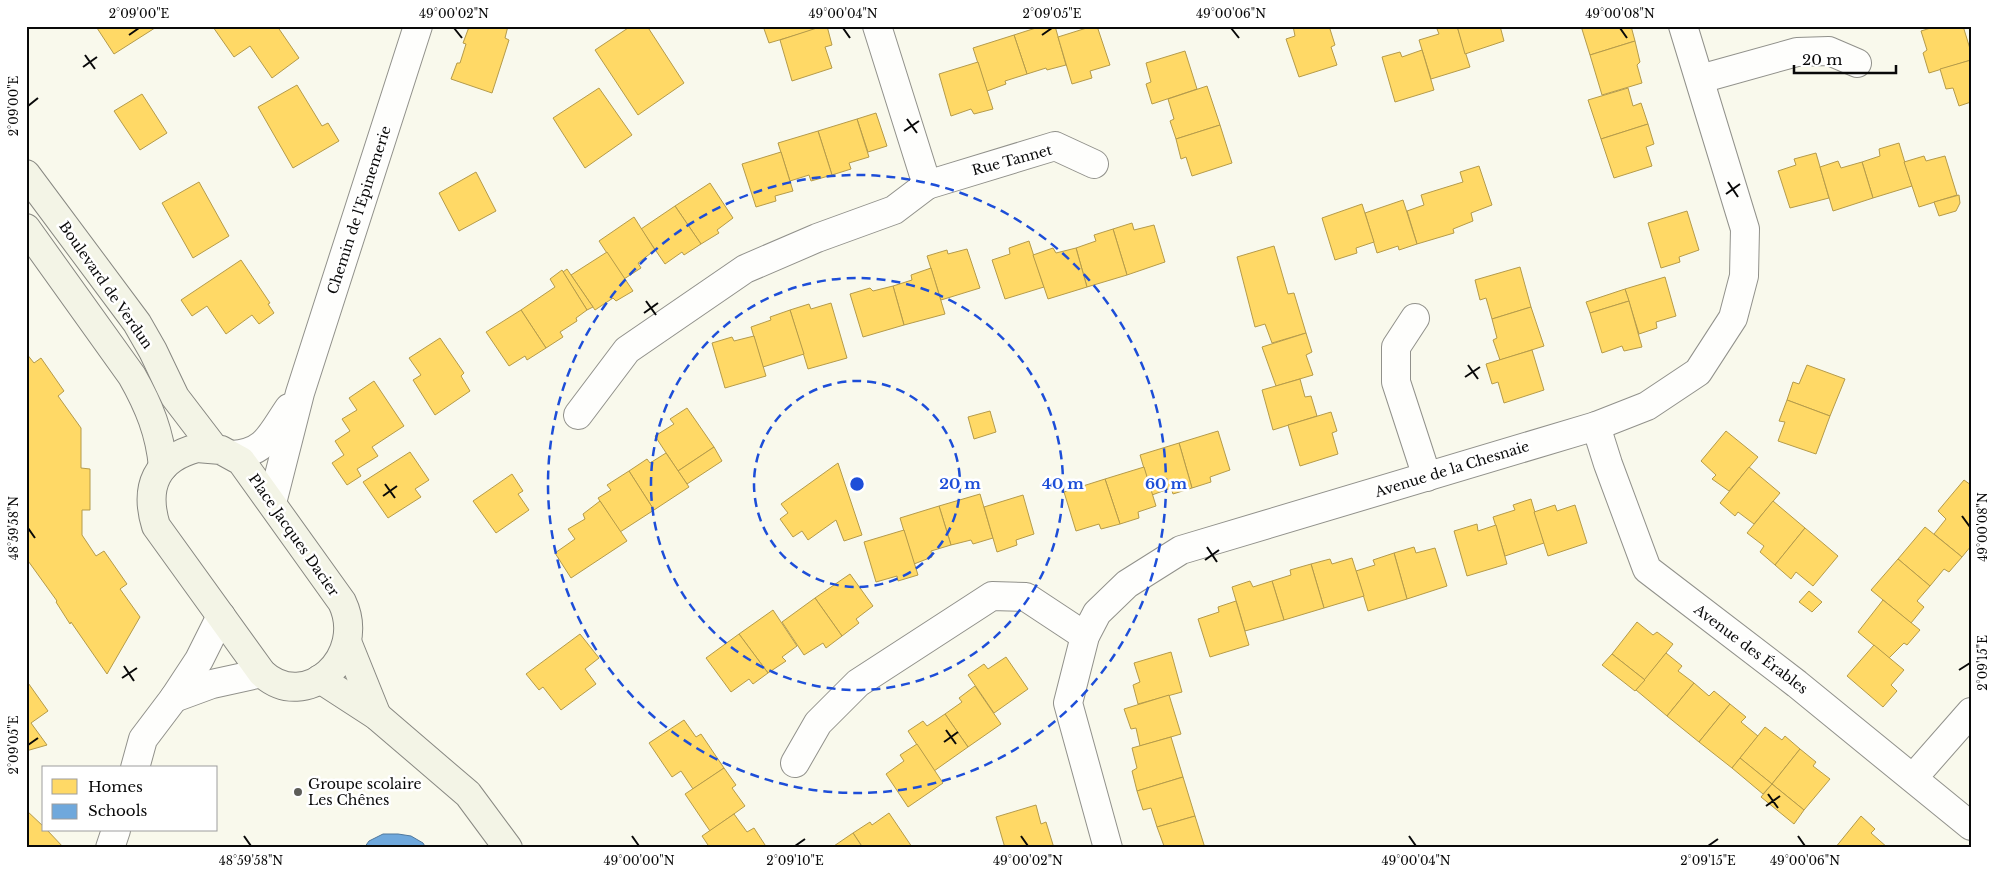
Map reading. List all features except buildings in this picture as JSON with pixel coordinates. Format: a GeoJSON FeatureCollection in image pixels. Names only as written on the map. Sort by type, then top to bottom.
{"type":"FeatureCollection","features":[{"type":"Feature","properties":{"kind":"main road","name":"Boulevard de Verdun"},"geometry":{"type":"LineString","coordinates":[[26,174],[136,323],[153,351],[175,397],[223,452]]}},
{"type":"Feature","properties":{"kind":"main road"},"geometry":{"type":"LineString","coordinates":[[28,234],[132,376],[151,412],[161,445],[163,467]]}},
{"type":"Feature","properties":{"kind":"main road"},"geometry":{"type":"LineString","coordinates":[[223,452],[197,448],[185,451],[163,467],[151,493],[151,510],[156,526],[262,673],[274,683],[291,686],[308,684],[320,679],[337,665],[348,644]]}},
{"type":"Feature","properties":{"kind":"main road","name":"Place Jacques Dacier"},"geometry":{"type":"LineString","coordinates":[[223,452],[248,469],[342,602],[349,627],[348,644]]}},
{"type":"Feature","properties":{"kind":"main road"},"geometry":{"type":"LineString","coordinates":[[348,644],[377,716]]}},
{"type":"Feature","properties":{"kind":"main road"},"geometry":{"type":"LineString","coordinates":[[320,679],[377,716],[468,794],[508,848]]}},
{"type":"Feature","properties":{"kind":"street","name":"Chemin de l'Epinemerie"},"geometry":{"type":"LineString","coordinates":[[272,503],[300,393],[418,26]]}},
{"type":"Feature","properties":{"kind":"street"},"geometry":{"type":"LineString","coordinates":[[578,415],[627,350],[745,270],[817,238],[894,210],[927,185],[877,26]]}},
{"type":"Feature","properties":{"kind":"street","name":"Avenue de la Chesnaie"},"geometry":{"type":"LineString","coordinates":[[1108,848],[1068,703],[1085,636],[1097,613],[1127,584],[1181,550],[1596,426],[1647,406],[1698,372],[1733,318],[1744,276],[1745,229],[1683,26]]}},
{"type":"Feature","properties":{"kind":"street"},"geometry":{"type":"LineString","coordinates":[[1700,79],[1797,52],[1829,51],[1857,63]]}},
{"type":"Feature","properties":{"kind":"street","name":"Rue Tannet"},"geometry":{"type":"LineString","coordinates":[[927,185],[1055,146],[1094,164]]}},
{"type":"Feature","properties":{"kind":"street"},"geometry":{"type":"LineString","coordinates":[[28,234],[58,217]]}},
{"type":"Feature","properties":{"kind":"street"},"geometry":{"type":"LineString","coordinates":[[1415,318],[1396,347],[1396,382],[1427,477]]}},
{"type":"Feature","properties":{"kind":"street","name":"Chemin de l'Epinemerie"},"geometry":{"type":"LineString","coordinates":[[223,452],[246,454],[259,448],[300,393]]}},
{"type":"Feature","properties":{"kind":"street","name":"Avenue des Érables"},"geometry":{"type":"LineString","coordinates":[[1596,426],[1647,569],[1797,684],[1971,826]]}},
{"type":"Feature","properties":{"kind":"street"},"geometry":{"type":"LineString","coordinates":[[795,763],[818,723],[858,683],[992,596],[1026,596],[1085,636]]}},
{"type":"Feature","properties":{"kind":"street"},"geometry":{"type":"LineString","coordinates":[[136,766],[143,739],[174,698],[199,660],[221,616]]}},
{"type":"Feature","properties":{"kind":"street"},"geometry":{"type":"LineString","coordinates":[[174,698],[212,684],[262,673]]}},
{"type":"Feature","properties":{"kind":"street"},"geometry":{"type":"LineString","coordinates":[[1914,778],[1971,712]]}},
{"type":"Feature","properties":{"kind":"street"},"geometry":{"type":"LineString","coordinates":[[110,848],[115,832]]}},
{"type":"Feature","properties":{"kind":"place","name":"Groupe scolaire Les Chênes"},"geometry":{"type":"Point","coordinates":[298,792]}}]}
